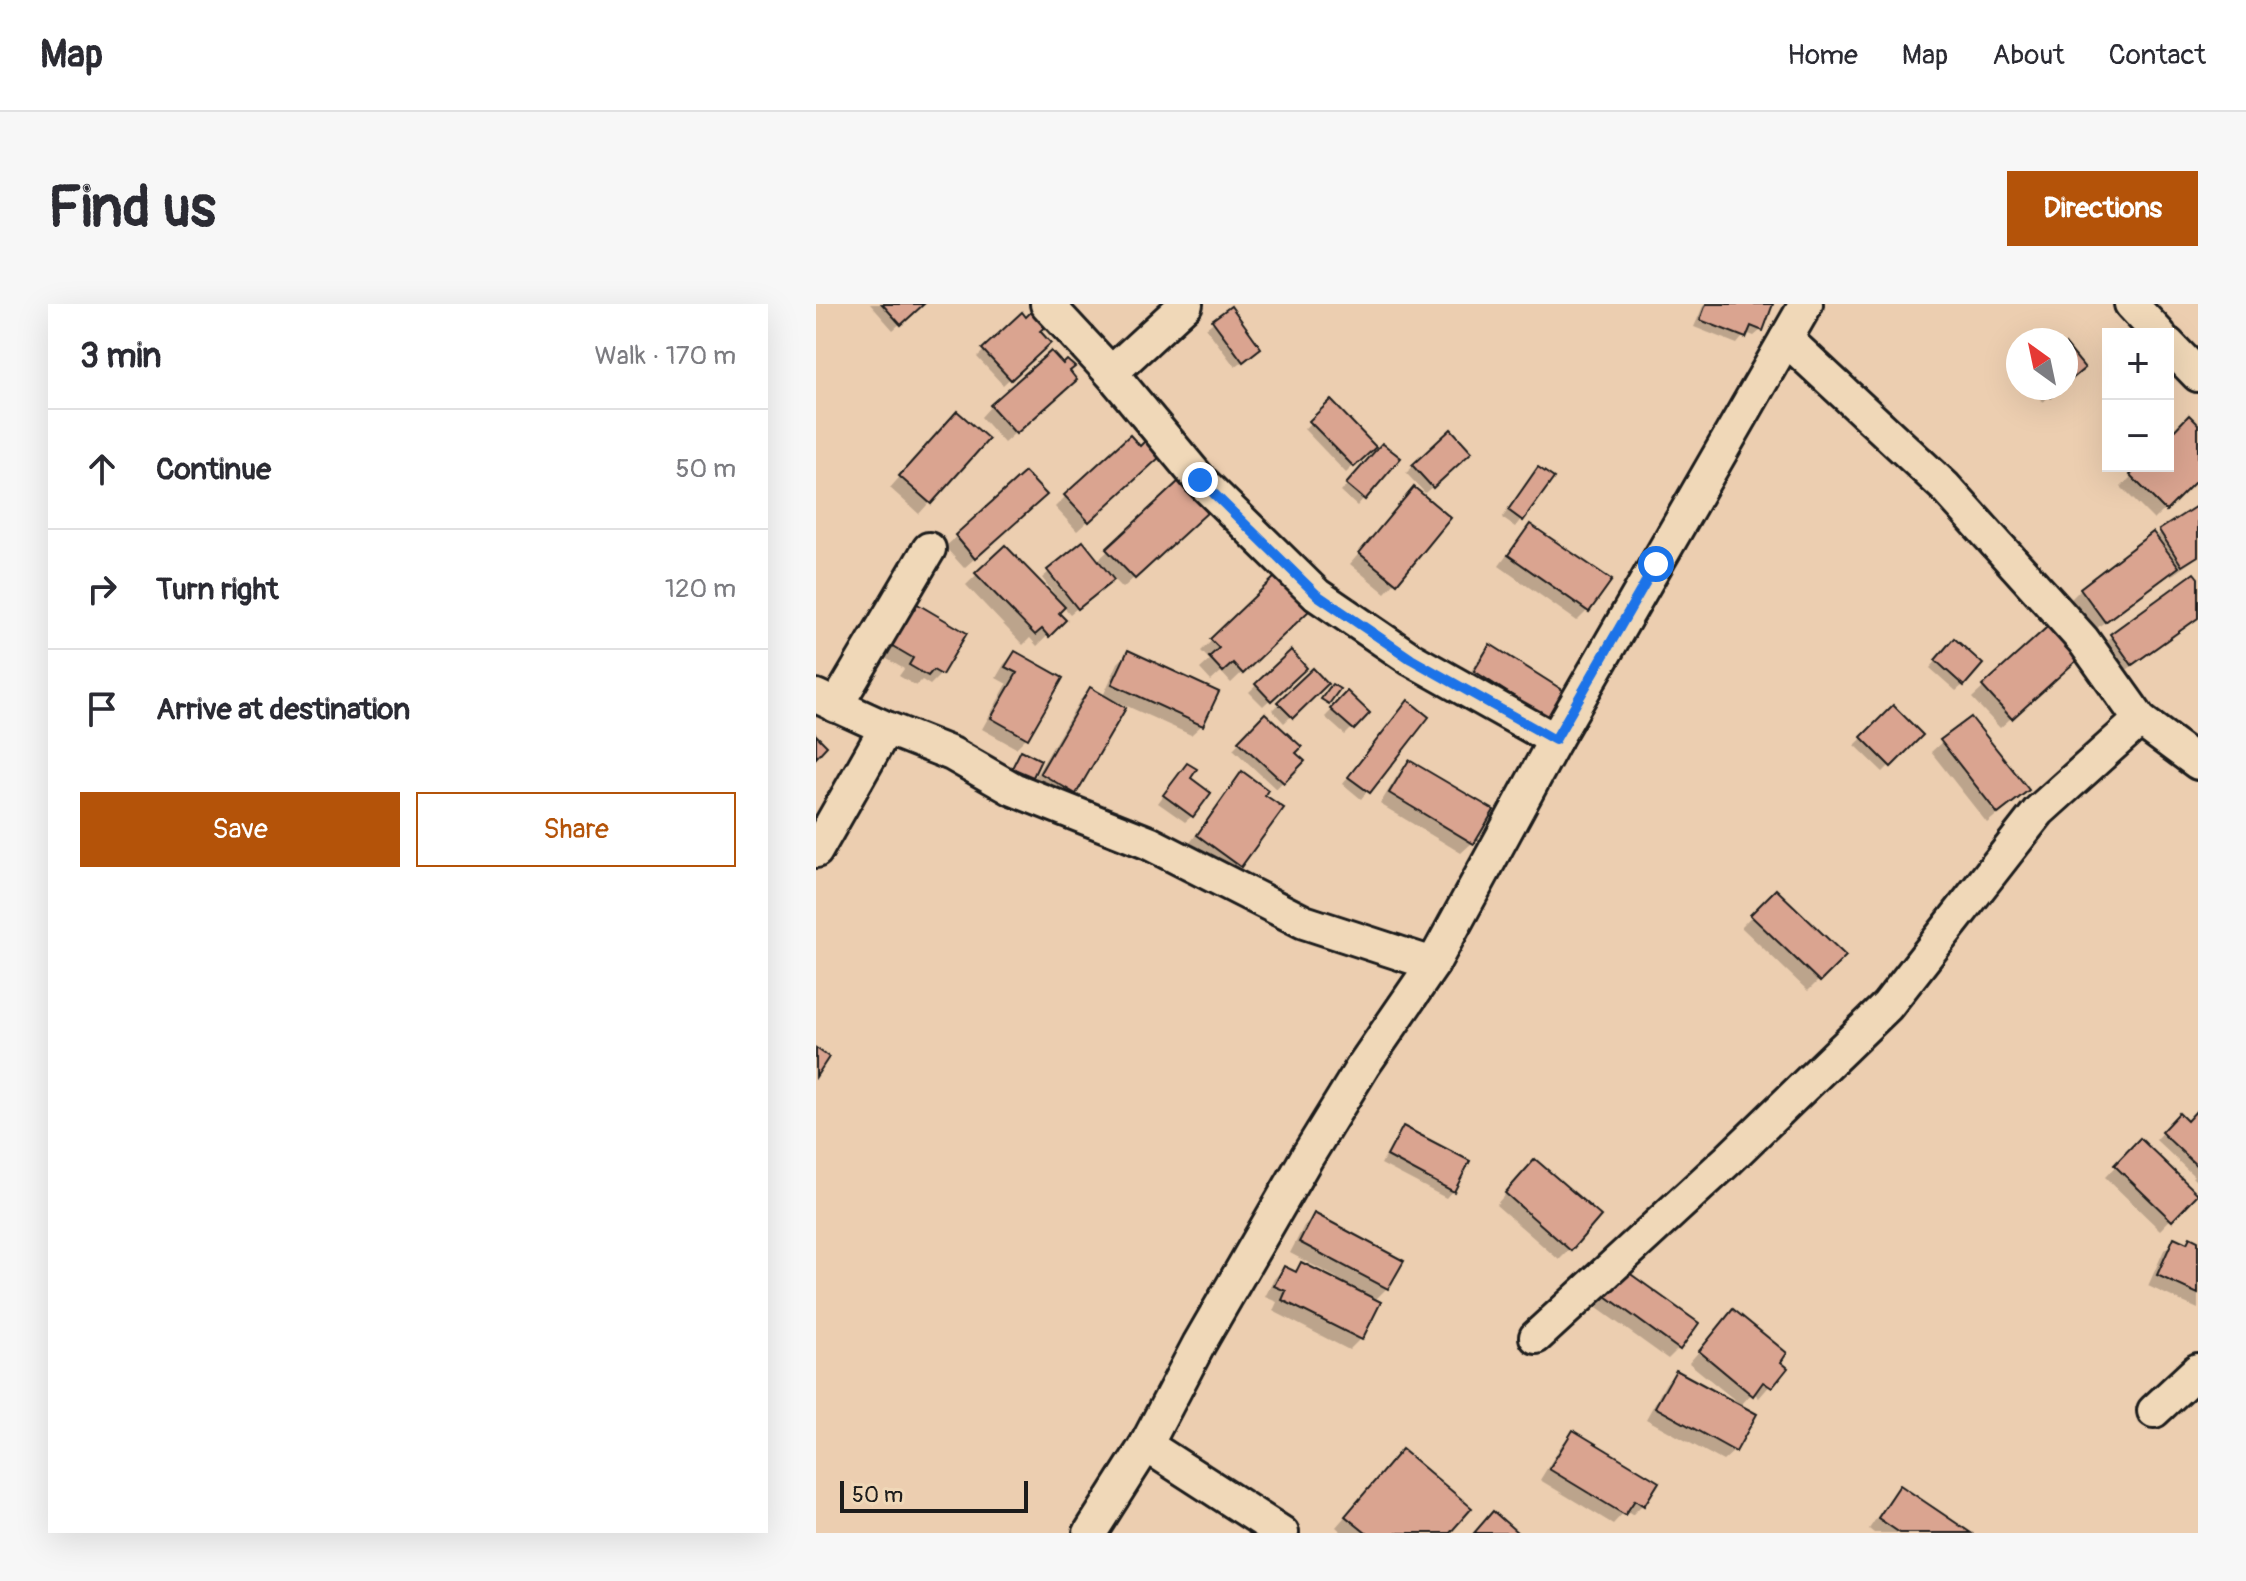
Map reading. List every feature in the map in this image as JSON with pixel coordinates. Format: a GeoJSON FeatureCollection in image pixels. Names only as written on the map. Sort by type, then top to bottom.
{"type":"FeatureCollection","features":[{"type":"Feature","properties":{"kind":"street"},"geometry":{"type":"LineString","coordinates":[[1047,304],[1111,373],[1200,480],[1317,595],[1411,659],[1555,740]]}},
{"type":"Feature","properties":{"kind":"street"},"geometry":{"type":"LineString","coordinates":[[1111,373],[1186,304]]}},
{"type":"Feature","properties":{"kind":"street"},"geometry":{"type":"LineString","coordinates":[[1090,1533],[1146,1445],[1199,1344],[1307,1157],[1363,1066],[1433,964],[1555,740],[1806,304]]}},
{"type":"Feature","properties":{"kind":"street"},"geometry":{"type":"LineString","coordinates":[[2131,304],[2153,328]]}},
{"type":"Feature","properties":{"kind":"street"},"geometry":{"type":"LineString","coordinates":[[1786,339],[1945,487],[2083,640],[2140,720],[2198,763]]}},
{"type":"Feature","properties":{"kind":"street"},"geometry":{"type":"LineString","coordinates":[[2174,350],[2198,375]]}},
{"type":"Feature","properties":{"kind":"street"},"geometry":{"type":"LineString","coordinates":[[929,549],[826,701],[952,754],[1013,789],[1149,843],[1304,922],[1433,964]]}},
{"type":"Feature","properties":{"kind":"street"},"geometry":{"type":"LineString","coordinates":[[1536,1337],[1728,1160],[1887,1006],[2039,811],[2140,720]]}},
{"type":"Feature","properties":{"kind":"street"},"geometry":{"type":"LineString","coordinates":[[816,851],[886,728]]}},
{"type":"Feature","properties":{"kind":"street"},"geometry":{"type":"LineString","coordinates":[[2154,1411],[2198,1370]]}},
{"type":"Feature","properties":{"kind":"street"},"geometry":{"type":"LineString","coordinates":[[1146,1445],[1282,1533]]}},
{"type":"Feature","properties":{"kind":"building"},"geometry":{"type":"Polygon","coordinates":[[[882,304],[924,304],[901,325],[882,304]]]}},
{"type":"Feature","properties":{"kind":"building"},"geometry":{"type":"Polygon","coordinates":[[[1706,304],[1773,304],[1763,331],[1751,326],[1746,338],[1700,320],[1706,304]]]}},
{"type":"Feature","properties":{"kind":"building"},"geometry":{"type":"Polygon","coordinates":[[[1231,306],[1261,348],[1243,362],[1212,320],[1231,306]]]}},
{"type":"Feature","properties":{"kind":"building"},"geometry":{"type":"Polygon","coordinates":[[[1033,310],[1047,325],[1040,331],[1051,343],[1011,380],[982,349],[1022,312],[1026,317],[1033,310]]]}},
{"type":"Feature","properties":{"kind":"building"},"geometry":{"type":"Polygon","coordinates":[[[1051,351],[1063,364],[1067,360],[1075,367],[1070,371],[1077,380],[1016,434],[990,405],[1051,351]]]}},
{"type":"Feature","properties":{"kind":"building"},"geometry":{"type":"Polygon","coordinates":[[[2078,360],[2085,368],[2078,374],[2078,360]]]}},
{"type":"Feature","properties":{"kind":"building"},"geometry":{"type":"Polygon","coordinates":[[[1331,400],[1376,447],[1354,467],[1309,421],[1331,400]]]}},
{"type":"Feature","properties":{"kind":"building"},"geometry":{"type":"Polygon","coordinates":[[[957,411],[989,439],[931,504],[899,476],[957,411]]]}},
{"type":"Feature","properties":{"kind":"building"},"geometry":{"type":"Polygon","coordinates":[[[2189,415],[2198,424],[2198,479],[2166,511],[2130,475],[2133,472],[2174,472],[2174,431],[2189,415]]]}},
{"type":"Feature","properties":{"kind":"building"},"geometry":{"type":"Polygon","coordinates":[[[1451,429],[1472,452],[1433,488],[1412,465],[1451,429]]]}},
{"type":"Feature","properties":{"kind":"building"},"geometry":{"type":"Polygon","coordinates":[[[1130,435],[1140,446],[1145,441],[1160,457],[1089,522],[1064,495],[1130,435]]]}},
{"type":"Feature","properties":{"kind":"building"},"geometry":{"type":"Polygon","coordinates":[[[1382,443],[1401,458],[1365,500],[1346,484],[1382,443]]]}},
{"type":"Feature","properties":{"kind":"building"},"geometry":{"type":"Polygon","coordinates":[[[1538,467],[1554,478],[1523,521],[1508,510],[1538,467]]]}},
{"type":"Feature","properties":{"kind":"building"},"geometry":{"type":"Polygon","coordinates":[[[1025,472],[1047,495],[975,559],[955,535],[1025,472]]]}},
{"type":"Feature","properties":{"kind":"building"},"geometry":{"type":"Polygon","coordinates":[[[1179,481],[1184,486],[1187,482],[1200,495],[1196,499],[1208,512],[1135,579],[1106,549],[1179,481]]]}},
{"type":"Feature","properties":{"kind":"building"},"geometry":{"type":"Polygon","coordinates":[[[1414,487],[1451,518],[1397,584],[1359,553],[1414,487]]]}},
{"type":"Feature","properties":{"kind":"building"},"geometry":{"type":"Polygon","coordinates":[[[2198,505],[2198,556],[2182,566],[2159,530],[2198,505]]]}},
{"type":"Feature","properties":{"kind":"building"},"geometry":{"type":"Polygon","coordinates":[[[1530,524],[1612,580],[1589,612],[1508,555],[1530,524]]]}},
{"type":"Feature","properties":{"kind":"building"},"geometry":{"type":"Polygon","coordinates":[[[2153,532],[2179,567],[2105,622],[2080,588],[2153,532]]]}},
{"type":"Feature","properties":{"kind":"building"},"geometry":{"type":"Polygon","coordinates":[[[1083,541],[1114,580],[1078,609],[1047,570],[1083,541]]]}},
{"type":"Feature","properties":{"kind":"building"},"geometry":{"type":"Polygon","coordinates":[[[1005,545],[1065,607],[1059,613],[1066,620],[1049,637],[1042,629],[1035,635],[975,573],[1005,545]]]}},
{"type":"Feature","properties":{"kind":"building"},"geometry":{"type":"Polygon","coordinates":[[[1279,573],[1312,608],[1243,674],[1233,663],[1223,672],[1209,657],[1219,648],[1210,639],[1279,573]]]}},
{"type":"Feature","properties":{"kind":"building"},"geometry":{"type":"Polygon","coordinates":[[[2194,573],[2198,578],[2198,618],[2132,665],[2110,634],[2194,573]]]}},
{"type":"Feature","properties":{"kind":"building"},"geometry":{"type":"Polygon","coordinates":[[[914,602],[967,633],[942,675],[933,670],[928,676],[909,665],[913,658],[889,644],[914,602]]]}},
{"type":"Feature","properties":{"kind":"building"},"geometry":{"type":"Polygon","coordinates":[[[2055,620],[2085,653],[2012,719],[1982,686],[2055,620]]]}},
{"type":"Feature","properties":{"kind":"building"},"geometry":{"type":"Polygon","coordinates":[[[1954,638],[1983,664],[1964,686],[1935,660],[1954,638]]]}},
{"type":"Feature","properties":{"kind":"building"},"geometry":{"type":"Polygon","coordinates":[[[1490,644],[1569,694],[1552,721],[1474,671],[1490,644]]]}},
{"type":"Feature","properties":{"kind":"building"},"geometry":{"type":"Polygon","coordinates":[[[1128,650],[1219,692],[1203,726],[1112,684],[1128,650]]]}},
{"type":"Feature","properties":{"kind":"building"},"geometry":{"type":"Polygon","coordinates":[[[1291,650],[1307,668],[1271,701],[1255,684],[1291,650]]]}},
{"type":"Feature","properties":{"kind":"building"},"geometry":{"type":"Polygon","coordinates":[[[1015,651],[1063,678],[1028,739],[991,718],[1017,673],[1005,667],[1015,651]]]}},
{"type":"Feature","properties":{"kind":"building"},"geometry":{"type":"Polygon","coordinates":[[[1313,668],[1328,684],[1293,718],[1277,702],[1313,668]]]}},
{"type":"Feature","properties":{"kind":"building"},"geometry":{"type":"Polygon","coordinates":[[[1332,684],[1340,689],[1329,704],[1321,699],[1332,684]]]}},
{"type":"Feature","properties":{"kind":"building"},"geometry":{"type":"Polygon","coordinates":[[[1090,687],[1126,708],[1076,794],[1040,773],[1090,687]]]}},
{"type":"Feature","properties":{"kind":"building"},"geometry":{"type":"Polygon","coordinates":[[[1347,691],[1370,713],[1354,730],[1330,709],[1347,691]]]}},
{"type":"Feature","properties":{"kind":"building"},"geometry":{"type":"Polygon","coordinates":[[[1408,700],[1429,717],[1370,793],[1348,777],[1408,700]]]}},
{"type":"Feature","properties":{"kind":"building"},"geometry":{"type":"Polygon","coordinates":[[[1893,705],[1923,735],[1891,767],[1861,737],[1893,705]]]}},
{"type":"Feature","properties":{"kind":"building"},"geometry":{"type":"Polygon","coordinates":[[[1265,713],[1302,747],[1296,753],[1305,761],[1284,783],[1238,741],[1265,713]]]}},
{"type":"Feature","properties":{"kind":"building"},"geometry":{"type":"Polygon","coordinates":[[[1971,717],[2029,790],[1998,814],[1940,740],[1971,717]]]}},
{"type":"Feature","properties":{"kind":"building"},"geometry":{"type":"Polygon","coordinates":[[[816,735],[827,746],[816,758],[816,735]]]}},
{"type":"Feature","properties":{"kind":"building"},"geometry":{"type":"Polygon","coordinates":[[[1021,750],[1041,760],[1033,777],[1012,768],[1021,750]]]}},
{"type":"Feature","properties":{"kind":"building"},"geometry":{"type":"Polygon","coordinates":[[[1409,760],[1494,810],[1474,844],[1389,793],[1409,760]]]}},
{"type":"Feature","properties":{"kind":"building"},"geometry":{"type":"Polygon","coordinates":[[[1187,763],[1197,769],[1191,778],[1211,793],[1193,817],[1163,795],[1187,763]]]}},
{"type":"Feature","properties":{"kind":"building"},"geometry":{"type":"Polygon","coordinates":[[[1242,771],[1268,790],[1265,795],[1284,808],[1241,867],[1197,835],[1242,771]]]}},
{"type":"Feature","properties":{"kind":"building"},"geometry":{"type":"Polygon","coordinates":[[[1776,889],[1846,956],[1820,982],[1750,915],[1776,889]]]}},
{"type":"Feature","properties":{"kind":"building"},"geometry":{"type":"Polygon","coordinates":[[[816,1048],[829,1057],[816,1077],[816,1048]]]}},
{"type":"Feature","properties":{"kind":"building"},"geometry":{"type":"Polygon","coordinates":[[[2197,1110],[2198,1167],[2161,1132],[2179,1113],[2187,1121],[2197,1110]]]}},
{"type":"Feature","properties":{"kind":"building"},"geometry":{"type":"Polygon","coordinates":[[[1403,1126],[1470,1161],[1454,1192],[1387,1156],[1403,1126]]]}},
{"type":"Feature","properties":{"kind":"building"},"geometry":{"type":"Polygon","coordinates":[[[2140,1138],[2198,1194],[2172,1221],[2114,1165],[2140,1138]]]}},
{"type":"Feature","properties":{"kind":"building"},"geometry":{"type":"Polygon","coordinates":[[[1535,1159],[1601,1216],[1571,1251],[1505,1193],[1535,1159]]]}},
{"type":"Feature","properties":{"kind":"building"},"geometry":{"type":"Polygon","coordinates":[[[1314,1213],[1404,1261],[1388,1289],[1299,1242],[1314,1213]]]}},
{"type":"Feature","properties":{"kind":"building"},"geometry":{"type":"Polygon","coordinates":[[[2174,1237],[2187,1243],[2190,1237],[2198,1241],[2198,1294],[2157,1275],[2174,1237]]]}},
{"type":"Feature","properties":{"kind":"building"},"geometry":{"type":"Polygon","coordinates":[[[1301,1262],[1381,1302],[1362,1340],[1282,1300],[1286,1291],[1274,1286],[1284,1266],[1296,1272],[1301,1262]]]}},
{"type":"Feature","properties":{"kind":"building"},"geometry":{"type":"Polygon","coordinates":[[[1625,1270],[1699,1323],[1680,1350],[1606,1296],[1625,1270]]]}},
{"type":"Feature","properties":{"kind":"building"},"geometry":{"type":"Polygon","coordinates":[[[1733,1309],[1787,1353],[1781,1362],[1788,1368],[1772,1388],[1763,1382],[1753,1396],[1699,1351],[1733,1309]]]}},
{"type":"Feature","properties":{"kind":"building"},"geometry":{"type":"Polygon","coordinates":[[[1676,1370],[1757,1414],[1736,1452],[1655,1407],[1676,1370]]]}},
{"type":"Feature","properties":{"kind":"building"},"geometry":{"type":"Polygon","coordinates":[[[1573,1430],[1659,1482],[1644,1506],[1635,1500],[1625,1515],[1549,1469],[1573,1430]]]}},
{"type":"Feature","properties":{"kind":"building"},"geometry":{"type":"Polygon","coordinates":[[[1402,1449],[1472,1508],[1450,1533],[1366,1533],[1345,1516],[1402,1449]]]}},
{"type":"Feature","properties":{"kind":"building"},"geometry":{"type":"Polygon","coordinates":[[[1900,1485],[1971,1533],[1900,1533],[1878,1518],[1900,1485]]]}},
{"type":"Feature","properties":{"kind":"building"},"geometry":{"type":"Polygon","coordinates":[[[1493,1511],[1518,1533],[1474,1533],[1493,1511]]]}},
{"type":"Feature","properties":{"kind":"route"},"geometry":{"type":"LineString","coordinates":[[1200,480],[1317,595],[1411,659],[1555,740],[1656,564]]}}]}
